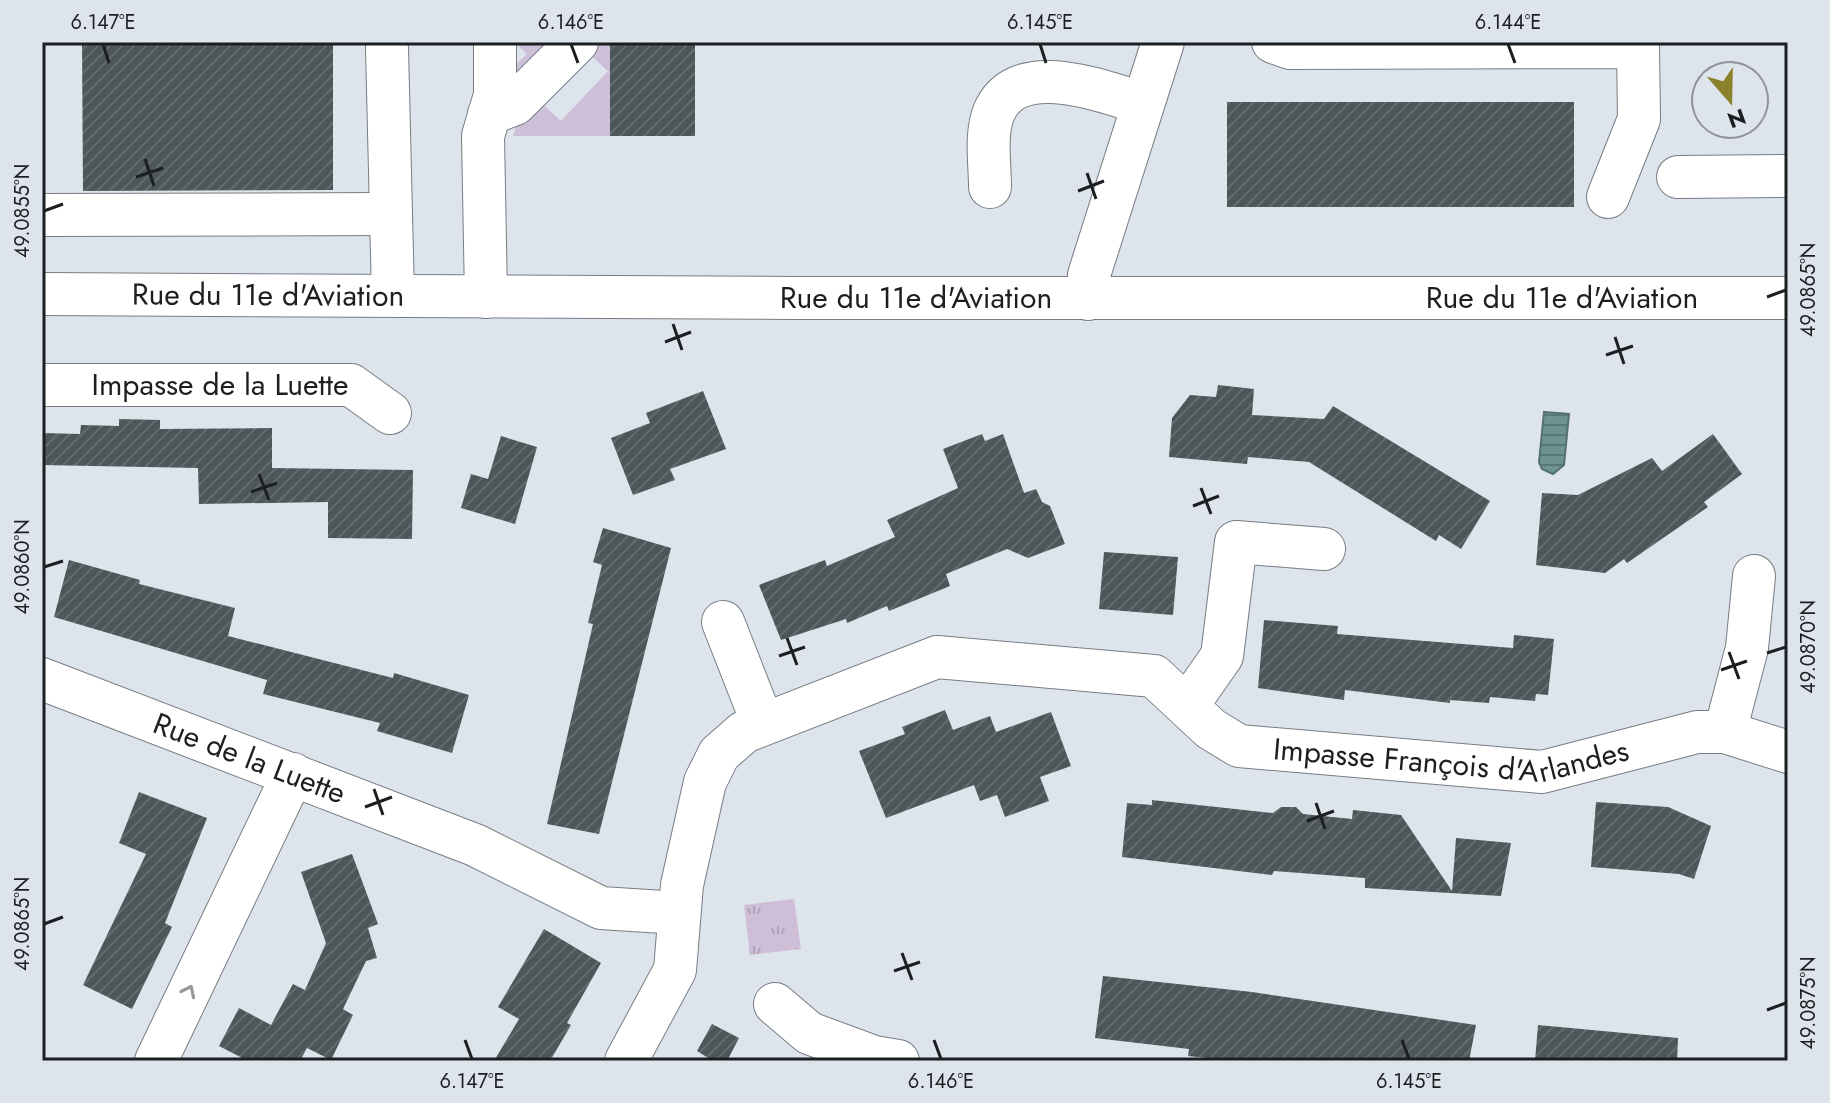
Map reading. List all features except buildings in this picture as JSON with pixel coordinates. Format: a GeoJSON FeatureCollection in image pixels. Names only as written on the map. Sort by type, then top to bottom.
{"type":"FeatureCollection","features":[{"type":"Feature","properties":{"kind":"street"},"geometry":{"type":"LineString","coordinates":[[486,297],[483,136],[495,95],[495,42]]}},
{"type":"Feature","properties":{"kind":"street"},"geometry":{"type":"LineString","coordinates":[[489,114],[515,104],[577,42]]}},
{"type":"Feature","properties":{"kind":"street"},"geometry":{"type":"LineString","coordinates":[[1088,299],[1089,275],[1163,42]]}},
{"type":"Feature","properties":{"kind":"street"},"geometry":{"type":"LineString","coordinates":[[1273,42],[1290,48],[1638,47],[1639,119],[1608,197]]}},
{"type":"Feature","properties":{"kind":"street"},"geometry":{"type":"LineString","coordinates":[[387,48],[393,296]]}},
{"type":"Feature","properties":{"kind":"street"},"geometry":{"type":"LineString","coordinates":[[990,187],[992,120],[995,110],[1012,92],[1036,82],[1055,80],[1142,103]]}},
{"type":"Feature","properties":{"kind":"street"},"geometry":{"type":"LineString","coordinates":[[1678,177],[1788,176]]}},
{"type":"Feature","properties":{"kind":"street"},"geometry":{"type":"LineString","coordinates":[[42,215],[391,214]]}},
{"type":"Feature","properties":{"kind":"street","name":"Rue du 11e d'Aviation"},"geometry":{"type":"LineString","coordinates":[[42,294],[1088,299],[1788,298]]}},
{"type":"Feature","properties":{"kind":"street","name":"Impasse de la Luette"},"geometry":{"type":"LineString","coordinates":[[42,385],[351,385],[390,413]]}},
{"type":"Feature","properties":{"kind":"street"},"geometry":{"type":"LineString","coordinates":[[1187,706],[1222,656],[1236,542],[1324,549]]}},
{"type":"Feature","properties":{"kind":"street"},"geometry":{"type":"LineString","coordinates":[[1725,732],[1747,648],[1754,576]]}},
{"type":"Feature","properties":{"kind":"street"},"geometry":{"type":"LineString","coordinates":[[723,622],[763,724]]}},
{"type":"Feature","properties":{"kind":"street","name":"Impasse François d'Arlandes"},"geometry":{"type":"LineString","coordinates":[[626,1061],[675,970],[679,913],[705,782],[719,754],[744,732],[937,657],[1154,676],[1211,729],[1239,746],[1542,772],[1697,732],[1725,732],[1788,752]]}},
{"type":"Feature","properties":{"kind":"street","name":"Rue de la Luette"},"geometry":{"type":"LineString","coordinates":[[42,679],[475,845],[601,908],[679,913]]}},
{"type":"Feature","properties":{"kind":"street"},"geometry":{"type":"LineString","coordinates":[[156,1061],[293,774]]}},
{"type":"Feature","properties":{"kind":"street"},"geometry":{"type":"LineString","coordinates":[[775,1004],[809,1033],[874,1057],[898,1061]]}},
{"type":"Feature","properties":{"kind":"green space"},"geometry":{"type":"Polygon","coordinates":[[[514,42],[557,42],[511,88],[510,70],[527,54],[514,42]]]}},
{"type":"Feature","properties":{"kind":"green space"},"geometry":{"type":"Polygon","coordinates":[[[597,42],[610,44],[610,136],[513,136],[517,124],[539,101],[561,121],[608,71],[587,52],[597,42]]]}},
{"type":"Feature","properties":{"kind":"green space"},"geometry":{"type":"Polygon","coordinates":[[[794,899],[801,949],[750,955],[744,905],[794,899]]]}},
{"type":"Feature","properties":{"kind":"shaded area"},"geometry":{"type":"Polygon","coordinates":[[[1544,412],[1569,414],[1564,465],[1553,474],[1542,469],[1539,462],[1544,412]]]}}]}
